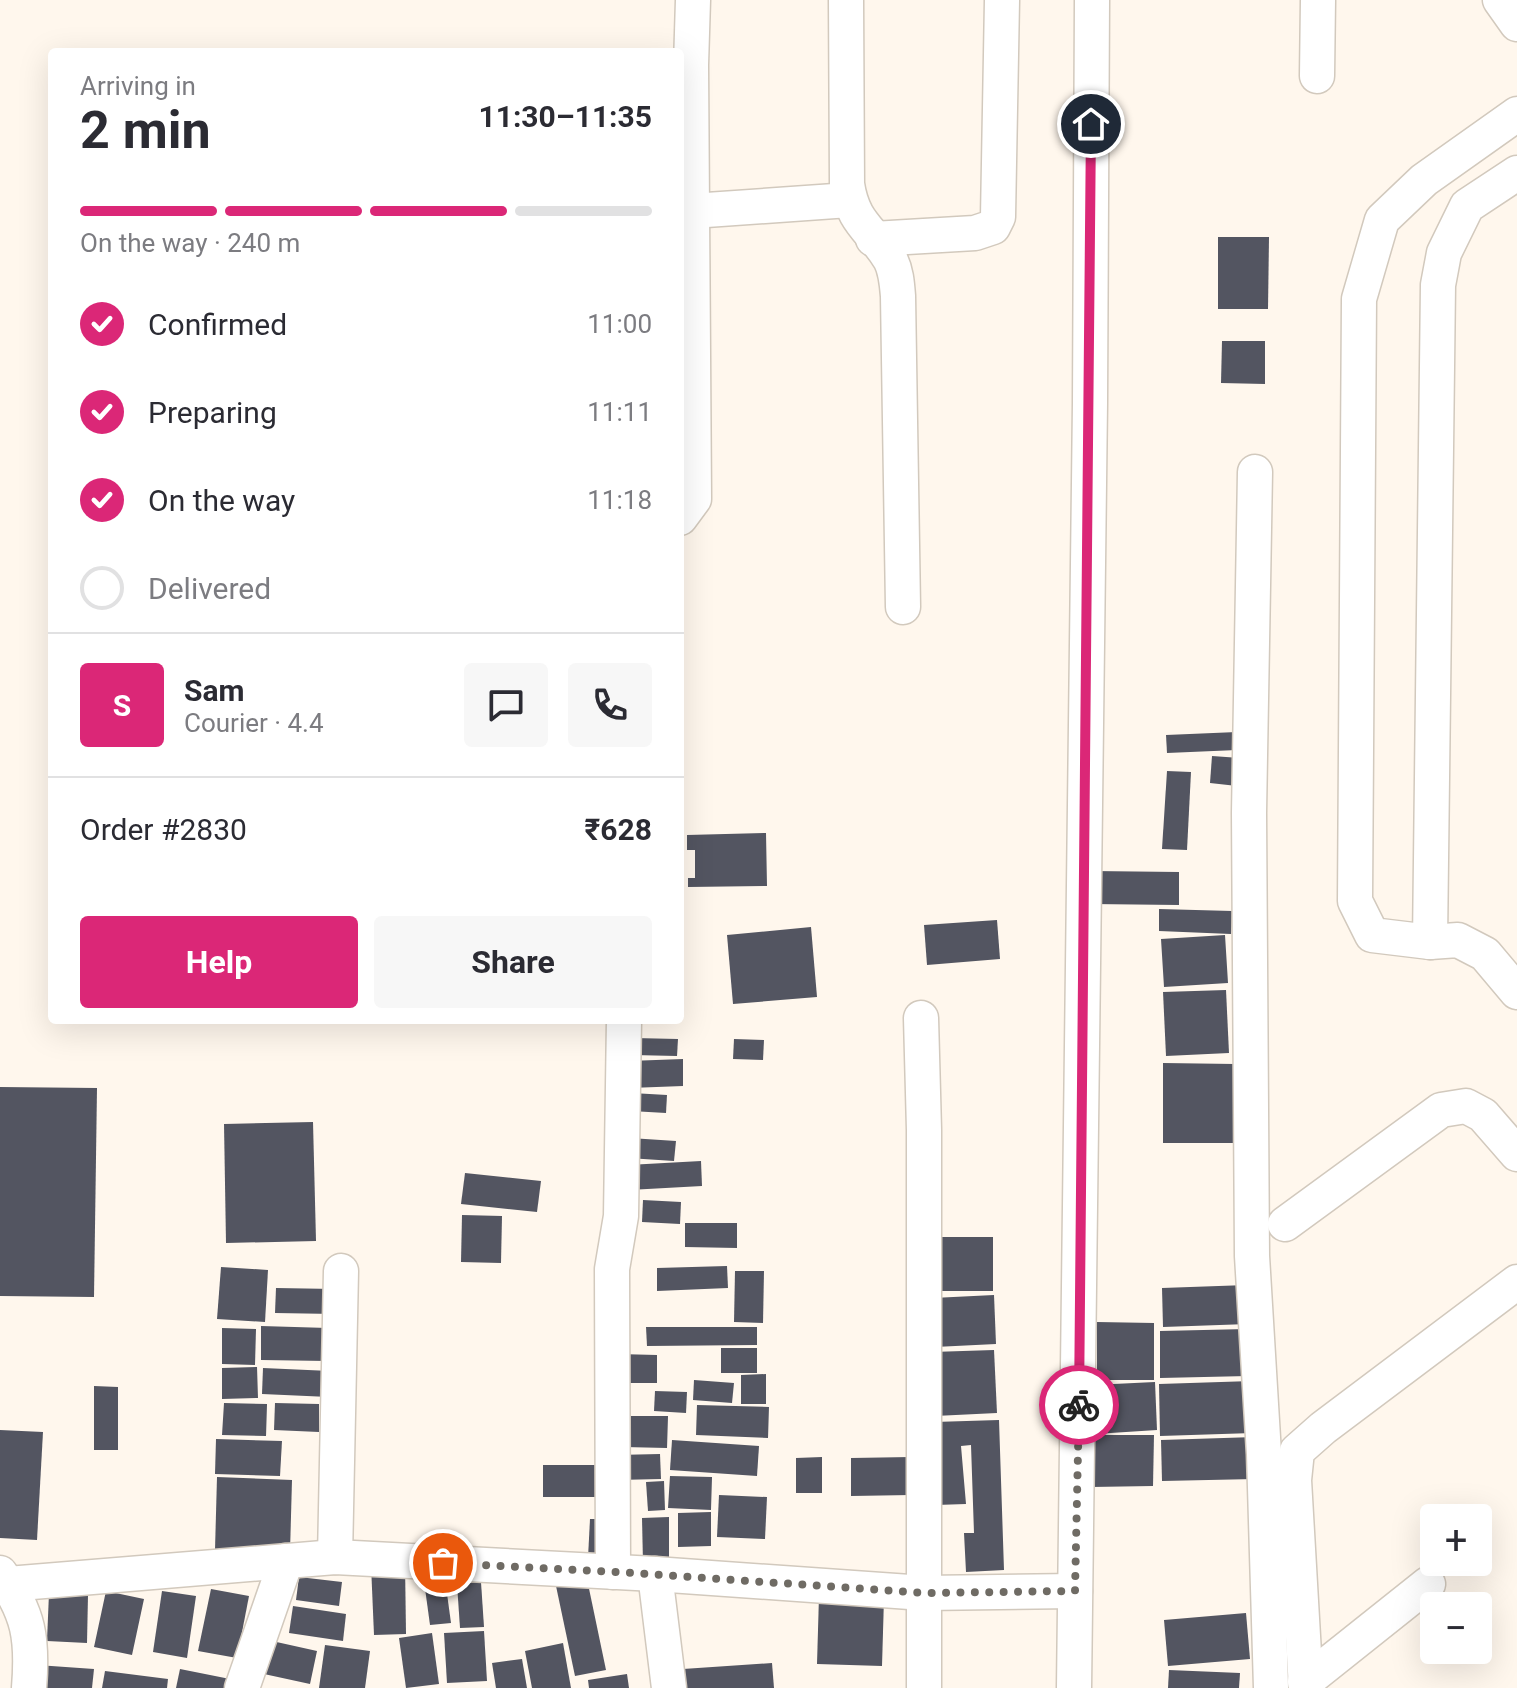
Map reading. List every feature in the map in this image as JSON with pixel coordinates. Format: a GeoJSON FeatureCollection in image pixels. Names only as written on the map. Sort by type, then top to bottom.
{"type":"FeatureCollection","features":[{"type":"Feature","properties":{"kind":"street"},"geometry":{"type":"LineString","coordinates":[[684,513],[694,499],[693,0]]}},
{"type":"Feature","properties":{"kind":"street"},"geometry":{"type":"LineString","coordinates":[[846,0],[849,200],[856,217],[891,260],[897,286],[903,607]]}},
{"type":"Feature","properties":{"kind":"street"},"geometry":{"type":"LineString","coordinates":[[873,239],[975,233],[993,227],[998,217],[1002,0]]}},
{"type":"Feature","properties":{"kind":"street"},"geometry":{"type":"LineString","coordinates":[[1074,1688],[1080,1364],[1092,0]]}},
{"type":"Feature","properties":{"kind":"street"},"geometry":{"type":"LineString","coordinates":[[1317,76],[1318,0]]}},
{"type":"Feature","properties":{"kind":"street"},"geometry":{"type":"LineString","coordinates":[[1500,0],[1517,24]]}},
{"type":"Feature","properties":{"kind":"street"},"geometry":{"type":"LineString","coordinates":[[1517,114],[1424,180],[1382,220],[1359,299],[1355,901],[1372,935],[1430,942],[1458,940],[1485,954],[1517,992]]}},
{"type":"Feature","properties":{"kind":"street"},"geometry":{"type":"LineString","coordinates":[[1430,942],[1438,285],[1444,253],[1467,206],[1517,173]]}},
{"type":"Feature","properties":{"kind":"street"},"geometry":{"type":"LineString","coordinates":[[692,211],[849,200]]}},
{"type":"Feature","properties":{"kind":"street"},"geometry":{"type":"LineString","coordinates":[[1255,472],[1249,813],[1252,1256],[1264,1454],[1271,1688]]}},
{"type":"Feature","properties":{"kind":"street"},"geometry":{"type":"LineString","coordinates":[[921,1018],[924,1130],[924,1688]]}},
{"type":"Feature","properties":{"kind":"street"},"geometry":{"type":"LineString","coordinates":[[613,1572],[612,1269],[621,1216],[624,1024]]}},
{"type":"Feature","properties":{"kind":"street"},"geometry":{"type":"LineString","coordinates":[[1285,1224],[1441,1110],[1466,1106],[1483,1115],[1517,1154]]}},
{"type":"Feature","properties":{"kind":"street"},"geometry":{"type":"LineString","coordinates":[[335,1557],[341,1271]]}},
{"type":"Feature","properties":{"kind":"street"},"geometry":{"type":"LineString","coordinates":[[1306,1685],[1294,1480],[1297,1451],[1323,1428],[1517,1282]]}},
{"type":"Feature","properties":{"kind":"street"},"geometry":{"type":"LineString","coordinates":[[29,1688],[32,1658],[29,1625],[4,1578],[335,1557],[655,1574],[924,1593],[1075,1591]]}},
{"type":"Feature","properties":{"kind":"street"},"geometry":{"type":"LineString","coordinates":[[242,1688],[286,1561]]}},
{"type":"Feature","properties":{"kind":"street"},"geometry":{"type":"LineString","coordinates":[[655,1574],[669,1688]]}},
{"type":"Feature","properties":{"kind":"street"},"geometry":{"type":"LineString","coordinates":[[1306,1685],[1428,1584]]}},
{"type":"Feature","properties":{"kind":"building"},"geometry":{"type":"Polygon","coordinates":[[[1218,237],[1269,237],[1268,309],[1218,309],[1218,237]]]}},
{"type":"Feature","properties":{"kind":"building"},"geometry":{"type":"Polygon","coordinates":[[[1222,341],[1265,341],[1265,384],[1221,383],[1222,341]]]}},
{"type":"Feature","properties":{"kind":"building"},"geometry":{"type":"Polygon","coordinates":[[[1237,732],[1237,750],[1167,753],[1166,735],[1237,732]]]}},
{"type":"Feature","properties":{"kind":"building"},"geometry":{"type":"Polygon","coordinates":[[[1212,756],[1240,758],[1237,786],[1210,783],[1212,756]]]}},
{"type":"Feature","properties":{"kind":"building"},"geometry":{"type":"Polygon","coordinates":[[[1167,771],[1191,772],[1187,850],[1162,849],[1167,771]]]}},
{"type":"Feature","properties":{"kind":"building"},"geometry":{"type":"Polygon","coordinates":[[[766,833],[767,886],[688,887],[688,878],[695,878],[695,850],[687,850],[687,835],[766,833]]]}},
{"type":"Feature","properties":{"kind":"building"},"geometry":{"type":"Polygon","coordinates":[[[1092,871],[1179,872],[1179,905],[1091,904],[1092,871]]]}},
{"type":"Feature","properties":{"kind":"building"},"geometry":{"type":"Polygon","coordinates":[[[1159,909],[1232,911],[1231,934],[1159,931],[1159,909]]]}},
{"type":"Feature","properties":{"kind":"building"},"geometry":{"type":"Polygon","coordinates":[[[997,920],[1000,959],[927,965],[924,925],[997,920]]]}},
{"type":"Feature","properties":{"kind":"building"},"geometry":{"type":"Polygon","coordinates":[[[811,927],[817,997],[733,1004],[727,935],[811,927]]]}},
{"type":"Feature","properties":{"kind":"building"},"geometry":{"type":"Polygon","coordinates":[[[1225,935],[1228,983],[1164,987],[1161,939],[1225,935]]]}},
{"type":"Feature","properties":{"kind":"building"},"geometry":{"type":"Polygon","coordinates":[[[1226,990],[1229,1053],[1166,1056],[1163,992],[1226,990]]]}},
{"type":"Feature","properties":{"kind":"building"},"geometry":{"type":"Polygon","coordinates":[[[634,1038],[678,1039],[677,1056],[633,1055],[634,1038]]]}},
{"type":"Feature","properties":{"kind":"building"},"geometry":{"type":"Polygon","coordinates":[[[734,1039],[764,1040],[763,1060],[733,1059],[734,1039]]]}},
{"type":"Feature","properties":{"kind":"building"},"geometry":{"type":"Polygon","coordinates":[[[683,1059],[683,1086],[630,1088],[629,1061],[683,1059]]]}},
{"type":"Feature","properties":{"kind":"building"},"geometry":{"type":"Polygon","coordinates":[[[1163,1063],[1235,1064],[1234,1143],[1163,1143],[1163,1063]]]}},
{"type":"Feature","properties":{"kind":"building"},"geometry":{"type":"Polygon","coordinates":[[[0,1087],[97,1088],[94,1297],[0,1296],[0,1087]]]}},
{"type":"Feature","properties":{"kind":"building"},"geometry":{"type":"Polygon","coordinates":[[[632,1093],[667,1095],[666,1113],[631,1111],[632,1093]]]}},
{"type":"Feature","properties":{"kind":"building"},"geometry":{"type":"Polygon","coordinates":[[[313,1122],[316,1241],[226,1243],[224,1124],[313,1122]]]}},
{"type":"Feature","properties":{"kind":"building"},"geometry":{"type":"Polygon","coordinates":[[[630,1138],[676,1141],[674,1161],[628,1158],[630,1138]]]}},
{"type":"Feature","properties":{"kind":"building"},"geometry":{"type":"Polygon","coordinates":[[[701,1161],[702,1186],[629,1190],[628,1165],[701,1161]]]}},
{"type":"Feature","properties":{"kind":"building"},"geometry":{"type":"Polygon","coordinates":[[[465,1173],[541,1181],[537,1212],[461,1204],[465,1173]]]}},
{"type":"Feature","properties":{"kind":"building"},"geometry":{"type":"Polygon","coordinates":[[[643,1200],[681,1202],[680,1224],[642,1222],[643,1200]]]}},
{"type":"Feature","properties":{"kind":"building"},"geometry":{"type":"Polygon","coordinates":[[[462,1215],[502,1216],[501,1263],[461,1262],[462,1215]]]}},
{"type":"Feature","properties":{"kind":"building"},"geometry":{"type":"Polygon","coordinates":[[[685,1223],[737,1223],[737,1248],[685,1247],[685,1223]]]}},
{"type":"Feature","properties":{"kind":"building"},"geometry":{"type":"Polygon","coordinates":[[[931,1237],[993,1237],[993,1291],[930,1291],[931,1237]]]}},
{"type":"Feature","properties":{"kind":"building"},"geometry":{"type":"Polygon","coordinates":[[[727,1266],[728,1288],[657,1291],[657,1268],[727,1266]]]}},
{"type":"Feature","properties":{"kind":"building"},"geometry":{"type":"Polygon","coordinates":[[[221,1267],[268,1270],[265,1322],[217,1319],[221,1267]]]}},
{"type":"Feature","properties":{"kind":"building"},"geometry":{"type":"Polygon","coordinates":[[[735,1271],[764,1271],[763,1323],[734,1322],[735,1271]]]}},
{"type":"Feature","properties":{"kind":"building"},"geometry":{"type":"Polygon","coordinates":[[[1247,1285],[1248,1324],[1163,1327],[1162,1288],[1247,1285]]]}},
{"type":"Feature","properties":{"kind":"building"},"geometry":{"type":"Polygon","coordinates":[[[276,1288],[335,1289],[335,1314],[275,1313],[276,1288]]]}},
{"type":"Feature","properties":{"kind":"building"},"geometry":{"type":"Polygon","coordinates":[[[994,1295],[996,1344],[935,1347],[933,1298],[994,1295]]]}},
{"type":"Feature","properties":{"kind":"building"},"geometry":{"type":"Polygon","coordinates":[[[1097,1322],[1154,1323],[1154,1380],[1097,1380],[1097,1322]]]}},
{"type":"Feature","properties":{"kind":"building"},"geometry":{"type":"Polygon","coordinates":[[[261,1326],[328,1328],[327,1361],[261,1360],[261,1326]]]}},
{"type":"Feature","properties":{"kind":"building"},"geometry":{"type":"Polygon","coordinates":[[[646,1327],[757,1327],[757,1345],[647,1346],[646,1327]]]}},
{"type":"Feature","properties":{"kind":"building"},"geometry":{"type":"Polygon","coordinates":[[[222,1328],[256,1329],[255,1365],[222,1364],[222,1328]]]}},
{"type":"Feature","properties":{"kind":"building"},"geometry":{"type":"Polygon","coordinates":[[[1247,1329],[1248,1376],[1160,1378],[1160,1331],[1247,1329]]]}},
{"type":"Feature","properties":{"kind":"building"},"geometry":{"type":"Polygon","coordinates":[[[721,1348],[757,1348],[757,1373],[721,1373],[721,1348]]]}},
{"type":"Feature","properties":{"kind":"building"},"geometry":{"type":"Polygon","coordinates":[[[994,1350],[997,1413],[935,1416],[932,1352],[994,1350]]]}},
{"type":"Feature","properties":{"kind":"building"},"geometry":{"type":"Polygon","coordinates":[[[618,1354],[657,1355],[657,1383],[618,1383],[618,1354]]]}},
{"type":"Feature","properties":{"kind":"building"},"geometry":{"type":"Polygon","coordinates":[[[257,1367],[258,1398],[222,1399],[222,1368],[257,1367]]]}},
{"type":"Feature","properties":{"kind":"building"},"geometry":{"type":"Polygon","coordinates":[[[263,1368],[330,1371],[329,1397],[262,1394],[263,1368]]]}},
{"type":"Feature","properties":{"kind":"building"},"geometry":{"type":"Polygon","coordinates":[[[766,1374],[766,1404],[741,1404],[741,1375],[766,1374]]]}},
{"type":"Feature","properties":{"kind":"building"},"geometry":{"type":"Polygon","coordinates":[[[694,1380],[734,1383],[732,1403],[693,1400],[694,1380]]]}},
{"type":"Feature","properties":{"kind":"building"},"geometry":{"type":"Polygon","coordinates":[[[1252,1381],[1253,1433],[1160,1436],[1159,1384],[1252,1381]]]}},
{"type":"Feature","properties":{"kind":"building"},"geometry":{"type":"Polygon","coordinates":[[[1155,1382],[1157,1430],[1095,1434],[1093,1385],[1155,1382]]]}},
{"type":"Feature","properties":{"kind":"building"},"geometry":{"type":"Polygon","coordinates":[[[94,1386],[118,1387],[118,1450],[94,1450],[94,1386]]]}},
{"type":"Feature","properties":{"kind":"building"},"geometry":{"type":"Polygon","coordinates":[[[655,1391],[687,1392],[686,1413],[654,1411],[655,1391]]]}},
{"type":"Feature","properties":{"kind":"building"},"geometry":{"type":"Polygon","coordinates":[[[224,1403],[267,1404],[266,1436],[222,1435],[224,1403]]]}},
{"type":"Feature","properties":{"kind":"building"},"geometry":{"type":"Polygon","coordinates":[[[275,1403],[319,1404],[319,1432],[274,1430],[275,1403]]]}},
{"type":"Feature","properties":{"kind":"building"},"geometry":{"type":"Polygon","coordinates":[[[697,1405],[769,1407],[768,1438],[696,1435],[697,1405]]]}},
{"type":"Feature","properties":{"kind":"building"},"geometry":{"type":"Polygon","coordinates":[[[625,1416],[668,1416],[667,1448],[624,1447],[625,1416]]]}},
{"type":"Feature","properties":{"kind":"building"},"geometry":{"type":"Polygon","coordinates":[[[999,1420],[1004,1570],[966,1572],[964,1533],[974,1533],[971,1445],[961,1446],[966,1504],[936,1505],[934,1422],[999,1420]]]}},
{"type":"Feature","properties":{"kind":"building"},"geometry":{"type":"Polygon","coordinates":[[[0,1430],[43,1432],[37,1540],[0,1538],[0,1430]]]}},
{"type":"Feature","properties":{"kind":"building"},"geometry":{"type":"Polygon","coordinates":[[[1091,1435],[1154,1435],[1153,1486],[1091,1487],[1091,1435]]]}},
{"type":"Feature","properties":{"kind":"building"},"geometry":{"type":"Polygon","coordinates":[[[1255,1437],[1255,1479],[1162,1481],[1161,1440],[1255,1437]]]}},
{"type":"Feature","properties":{"kind":"building"},"geometry":{"type":"Polygon","coordinates":[[[216,1439],[282,1441],[280,1476],[215,1474],[216,1439]]]}},
{"type":"Feature","properties":{"kind":"building"},"geometry":{"type":"Polygon","coordinates":[[[672,1440],[759,1446],[757,1476],[670,1470],[672,1440]]]}},
{"type":"Feature","properties":{"kind":"building"},"geometry":{"type":"Polygon","coordinates":[[[660,1454],[661,1479],[617,1480],[616,1455],[660,1454]]]}},
{"type":"Feature","properties":{"kind":"building"},"geometry":{"type":"Polygon","coordinates":[[[822,1457],[822,1493],[796,1493],[796,1458],[822,1457]]]}},
{"type":"Feature","properties":{"kind":"building"},"geometry":{"type":"Polygon","coordinates":[[[911,1457],[911,1495],[851,1496],[851,1458],[911,1457]]]}},
{"type":"Feature","properties":{"kind":"building"},"geometry":{"type":"Polygon","coordinates":[[[543,1465],[605,1465],[605,1497],[543,1497],[543,1465]]]}},
{"type":"Feature","properties":{"kind":"building"},"geometry":{"type":"Polygon","coordinates":[[[670,1476],[712,1477],[711,1510],[668,1508],[670,1476]]]}},
{"type":"Feature","properties":{"kind":"building"},"geometry":{"type":"Polygon","coordinates":[[[217,1477],[292,1480],[290,1552],[215,1550],[217,1477]]]}},
{"type":"Feature","properties":{"kind":"building"},"geometry":{"type":"Polygon","coordinates":[[[664,1481],[665,1510],[648,1511],[646,1482],[664,1481]]]}},
{"type":"Feature","properties":{"kind":"building"},"geometry":{"type":"Polygon","coordinates":[[[719,1495],[767,1497],[765,1539],[717,1537],[719,1495]]]}},
{"type":"Feature","properties":{"kind":"building"},"geometry":{"type":"Polygon","coordinates":[[[711,1512],[711,1546],[678,1547],[678,1513],[711,1512]]]}},
{"type":"Feature","properties":{"kind":"building"},"geometry":{"type":"Polygon","coordinates":[[[669,1517],[669,1562],[643,1563],[642,1518],[669,1517]]]}},
{"type":"Feature","properties":{"kind":"building"},"geometry":{"type":"Polygon","coordinates":[[[590,1519],[609,1519],[607,1559],[588,1558],[590,1519]]]}},
{"type":"Feature","properties":{"kind":"building"},"geometry":{"type":"Polygon","coordinates":[[[405,1563],[406,1634],[374,1635],[371,1565],[405,1563]]]}},
{"type":"Feature","properties":{"kind":"building"},"geometry":{"type":"Polygon","coordinates":[[[299,1577],[342,1582],[339,1606],[296,1600],[299,1577]]]}},
{"type":"Feature","properties":{"kind":"building"},"geometry":{"type":"Polygon","coordinates":[[[445,1579],[451,1623],[430,1625],[424,1581],[445,1579]]]}},
{"type":"Feature","properties":{"kind":"building"},"geometry":{"type":"Polygon","coordinates":[[[587,1579],[606,1670],[575,1676],[556,1586],[587,1579]]]}},
{"type":"Feature","properties":{"kind":"building"},"geometry":{"type":"Polygon","coordinates":[[[481,1582],[484,1627],[460,1628],[457,1584],[481,1582]]]}},
{"type":"Feature","properties":{"kind":"building"},"geometry":{"type":"Polygon","coordinates":[[[211,1589],[249,1596],[237,1658],[198,1651],[211,1589]]]}},
{"type":"Feature","properties":{"kind":"building"},"geometry":{"type":"Polygon","coordinates":[[[106,1591],[144,1599],[132,1655],[94,1647],[106,1591]]]}},
{"type":"Feature","properties":{"kind":"building"},"geometry":{"type":"Polygon","coordinates":[[[162,1591],[196,1596],[187,1658],[153,1652],[162,1591]]]}},
{"type":"Feature","properties":{"kind":"building"},"geometry":{"type":"Polygon","coordinates":[[[49,1593],[88,1595],[87,1643],[47,1641],[49,1593]]]}},
{"type":"Feature","properties":{"kind":"building"},"geometry":{"type":"Polygon","coordinates":[[[819,1596],[884,1598],[882,1666],[817,1664],[819,1596]]]}},
{"type":"Feature","properties":{"kind":"building"},"geometry":{"type":"Polygon","coordinates":[[[293,1606],[346,1614],[343,1641],[289,1633],[293,1606]]]}},
{"type":"Feature","properties":{"kind":"building"},"geometry":{"type":"Polygon","coordinates":[[[1246,1613],[1250,1659],[1168,1666],[1164,1620],[1246,1613]]]}},
{"type":"Feature","properties":{"kind":"building"},"geometry":{"type":"Polygon","coordinates":[[[484,1631],[487,1681],[447,1683],[444,1633],[484,1631]]]}},
{"type":"Feature","properties":{"kind":"building"},"geometry":{"type":"Polygon","coordinates":[[[432,1633],[439,1684],[406,1688],[399,1638],[432,1633]]]}},
{"type":"Feature","properties":{"kind":"building"},"geometry":{"type":"Polygon","coordinates":[[[272,1641],[317,1651],[310,1684],[264,1674],[272,1641]]]}},
{"type":"Feature","properties":{"kind":"building"},"geometry":{"type":"Polygon","coordinates":[[[563,1643],[571,1688],[532,1688],[525,1651],[563,1643]]]}},
{"type":"Feature","properties":{"kind":"building"},"geometry":{"type":"Polygon","coordinates":[[[325,1645],[370,1651],[365,1688],[319,1688],[325,1645]]]}},
{"type":"Feature","properties":{"kind":"building"},"geometry":{"type":"Polygon","coordinates":[[[522,1659],[527,1688],[496,1688],[492,1663],[522,1659]]]}},
{"type":"Feature","properties":{"kind":"building"},"geometry":{"type":"Polygon","coordinates":[[[772,1663],[774,1688],[684,1688],[683,1669],[772,1663]]]}},
{"type":"Feature","properties":{"kind":"building"},"geometry":{"type":"Polygon","coordinates":[[[37,1665],[94,1669],[92,1688],[35,1688],[37,1665]]]}},
{"type":"Feature","properties":{"kind":"building"},"geometry":{"type":"Polygon","coordinates":[[[180,1669],[230,1679],[228,1688],[176,1688],[180,1669]]]}},
{"type":"Feature","properties":{"kind":"building"},"geometry":{"type":"Polygon","coordinates":[[[1169,1670],[1240,1673],[1239,1688],[1168,1688],[1169,1670]]]}},
{"type":"Feature","properties":{"kind":"building"},"geometry":{"type":"Polygon","coordinates":[[[105,1671],[168,1679],[167,1688],[102,1688],[105,1671]]]}},
{"type":"Feature","properties":{"kind":"building"},"geometry":{"type":"Polygon","coordinates":[[[627,1674],[629,1688],[589,1688],[588,1680],[627,1674]]]}},
{"type":"Feature","properties":{"kind":"way so far"},"geometry":{"type":"LineString","coordinates":[[443,1563],[924,1593],[1075,1591],[1079,1405]]}},
{"type":"Feature","properties":{"kind":"route"},"geometry":{"type":"LineString","coordinates":[[1079,1405],[1091,124]]}}]}
